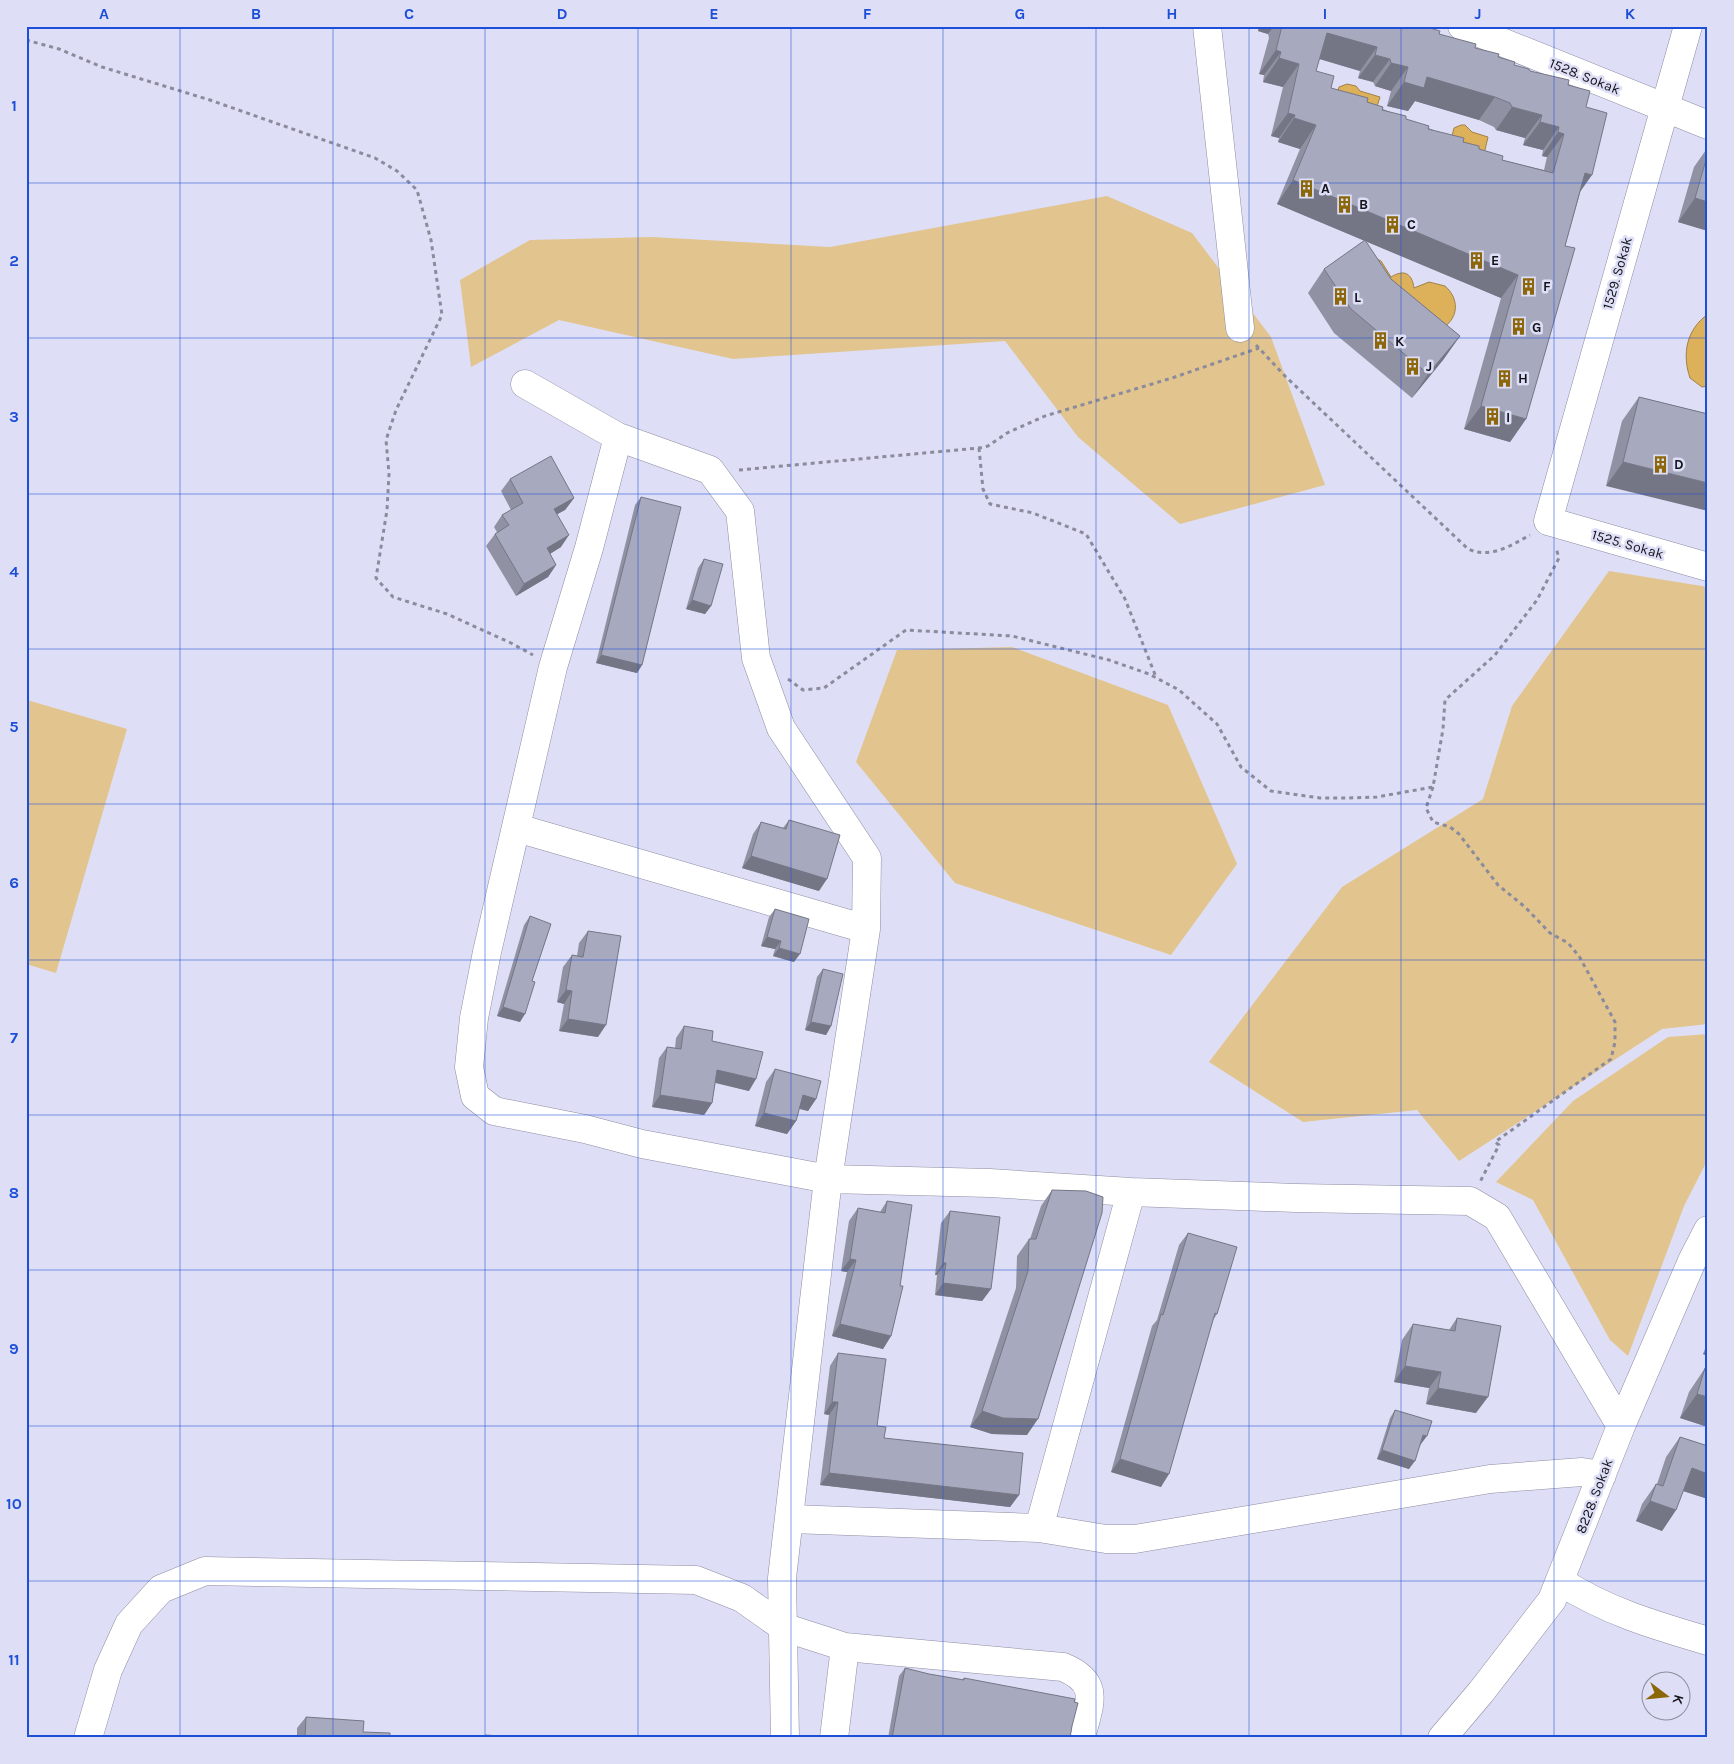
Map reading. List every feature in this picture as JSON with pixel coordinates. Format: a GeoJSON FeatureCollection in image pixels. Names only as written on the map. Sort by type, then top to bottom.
{"type":"FeatureCollection","features":[{"type":"Feature","properties":{"kind":"street"},"geometry":{"type":"LineString","coordinates":[[1207,26],[1240,328]]}},
{"type":"Feature","properties":{"kind":"street","name":"1528. Sokak"},"geometry":{"type":"LineString","coordinates":[[1462,26],[1708,125]]}},
{"type":"Feature","properties":{"kind":"street","name":"1529. Sokak"},"geometry":{"type":"LineString","coordinates":[[1548,521],[1688,26]]}},
{"type":"Feature","properties":{"kind":"street"},"geometry":{"type":"LineString","coordinates":[[525,384],[618,438],[710,470],[740,510],[756,658],[781,728],[867,858],[866,929],[828,1179],[782,1578],[785,1738]]}},
{"type":"Feature","properties":{"kind":"street"},"geometry":{"type":"LineString","coordinates":[[618,438],[589,548],[553,666],[487,952],[474,1018],[469,1067],[475,1096],[494,1111],[585,1129],[642,1144],[828,1179],[990,1183],[1131,1192],[1470,1201],[1497,1217],[1621,1426]]}},
{"type":"Feature","properties":{"kind":"street","name":"1525. Sokak"},"geometry":{"type":"LineString","coordinates":[[1548,521],[1708,567]]}},
{"type":"Feature","properties":{"kind":"street"},"geometry":{"type":"LineString","coordinates":[[517,828],[866,929]]}},
{"type":"Feature","properties":{"kind":"street"},"geometry":{"type":"LineString","coordinates":[[1039,1528],[1131,1192]]}},
{"type":"Feature","properties":{"kind":"street","name":"8228. Sokak"},"geometry":{"type":"LineString","coordinates":[[1442,1738],[1481,1692],[1552,1600],[1621,1426],[1700,1263],[1708,1230]]}},
{"type":"Feature","properties":{"kind":"street"},"geometry":{"type":"LineString","coordinates":[[790,1519],[1039,1528],[1106,1539],[1136,1539],[1490,1479],[1582,1472],[1602,1475]]}},
{"type":"Feature","properties":{"kind":"street"},"geometry":{"type":"LineString","coordinates":[[88,1738],[108,1670],[128,1624],[161,1589],[205,1571],[696,1580],[742,1598],[783,1627],[845,1647],[1062,1667],[1079,1674],[1088,1685],[1090,1702],[1081,1738]]}},
{"type":"Feature","properties":{"kind":"street"},"geometry":{"type":"LineString","coordinates":[[1560,1581],[1583,1597],[1624,1614],[1708,1641]]}},
{"type":"Feature","properties":{"kind":"street"},"geometry":{"type":"LineString","coordinates":[[834,1738],[845,1647]]}},
{"type":"Feature","properties":{"kind":"path"},"geometry":{"type":"LineString","coordinates":[[26,40],[59,49],[102,67],[210,100],[375,158],[397,171],[417,190],[431,240],[442,315],[396,410],[386,440],[389,474],[387,510],[376,578],[393,597],[447,614],[511,643],[553,666]]}},
{"type":"Feature","properties":{"kind":"path"},"geometry":{"type":"LineString","coordinates":[[1240,328],[1285,376],[1468,549],[1478,553],[1489,554],[1535,532],[1548,521],[1559,558],[1537,600],[1495,655],[1445,700],[1443,730],[1434,787],[1426,808],[1433,822],[1450,827],[1459,834],[1498,885],[1525,907],[1550,933],[1568,943],[1579,956],[1615,1022],[1615,1042],[1611,1058],[1496,1142],[1499,1145],[1470,1201]]}},
{"type":"Feature","properties":{"kind":"path"},"geometry":{"type":"LineString","coordinates":[[710,470],[745,470],[988,446],[1007,433],[1045,416],[1172,378],[1259,348]]}},
{"type":"Feature","properties":{"kind":"path"},"geometry":{"type":"LineString","coordinates":[[979,448],[983,489],[990,504],[1033,513],[1086,534],[1125,599],[1156,678]]}},
{"type":"Feature","properties":{"kind":"path"},"geometry":{"type":"LineString","coordinates":[[756,658],[802,690],[824,688],[906,630],[972,632],[1012,636],[1109,660],[1156,678],[1179,690],[1217,724],[1241,767],[1271,792],[1320,798],[1349,798],[1377,797],[1434,787]]}},
{"type":"Feature","properties":{"kind":"shaded area"},"geometry":{"type":"Polygon","coordinates":[[[1347,84],[1356,86],[1360,91],[1380,97],[1374,116],[1334,105],[1339,87],[1347,84]]]}},
{"type":"Feature","properties":{"kind":"shaded area"},"geometry":{"type":"Polygon","coordinates":[[[1465,125],[1472,132],[1488,137],[1484,154],[1451,140],[1454,128],[1465,125]]]}},
{"type":"Feature","properties":{"kind":"shaded area"},"geometry":{"type":"Polygon","coordinates":[[[1107,196],[1192,233],[1271,337],[1325,485],[1180,524],[1078,437],[1005,341],[733,359],[559,320],[471,367],[460,280],[530,240],[652,237],[830,247],[1107,196]]]}},
{"type":"Feature","properties":{"kind":"shaded area"},"geometry":{"type":"Polygon","coordinates":[[[1375,258],[1381,261],[1391,277],[1400,273],[1407,274],[1414,288],[1429,282],[1445,286],[1450,291],[1455,302],[1455,313],[1449,323],[1444,327],[1368,263],[1375,258]]]}},
{"type":"Feature","properties":{"kind":"shaded area"},"geometry":{"type":"Polygon","coordinates":[[[1708,314],[1708,386],[1702,387],[1690,378],[1686,351],[1695,327],[1708,314]]]}},
{"type":"Feature","properties":{"kind":"shaded area"},"geometry":{"type":"Polygon","coordinates":[[[1609,571],[1708,587],[1708,1024],[1662,1029],[1459,1161],[1417,1110],[1303,1122],[1209,1062],[1342,887],[1483,799],[1512,706],[1609,571]]]}},
{"type":"Feature","properties":{"kind":"shaded area"},"geometry":{"type":"Polygon","coordinates":[[[1012,647],[1168,705],[1237,864],[1171,955],[955,883],[856,762],[897,650],[1012,647]]]}},
{"type":"Feature","properties":{"kind":"shaded area"},"geometry":{"type":"Polygon","coordinates":[[[27,700],[127,729],[56,973],[26,964],[27,700]]]}},
{"type":"Feature","properties":{"kind":"shaded area"},"geometry":{"type":"Polygon","coordinates":[[[1708,1034],[1708,1159],[1684,1206],[1628,1356],[1610,1340],[1533,1200],[1496,1182],[1573,1101],[1668,1037],[1708,1034]]]}},
{"type":"Feature","properties":{"kind":"building"},"geometry":{"type":"Polygon","coordinates":[[[1282,26],[1423,26],[1440,31],[1439,34],[1476,44],[1475,48],[1499,54],[1498,57],[1515,62],[1514,65],[1529,69],[1530,71],[1569,80],[1568,85],[1590,91],[1586,107],[1607,113],[1592,175],[1585,173],[1565,246],[1575,248],[1526,419],[1481,406],[1518,275],[1293,180],[1316,125],[1294,118],[1295,115],[1288,113],[1299,64],[1279,58],[1281,52],[1276,50],[1282,26]],[[1327,33],[1316,71],[1334,76],[1331,88],[1368,98],[1367,102],[1383,107],[1382,110],[1406,116],[1406,119],[1429,126],[1428,129],[1464,138],[1463,142],[1479,146],[1479,149],[1503,156],[1502,160],[1553,173],[1564,134],[1558,132],[1559,127],[1540,122],[1542,115],[1512,107],[1510,103],[1495,97],[1427,77],[1424,88],[1404,82],[1408,67],[1391,63],[1390,59],[1375,55],[1377,47],[1327,33]]]}},
{"type":"Feature","properties":{"kind":"building"},"geometry":{"type":"Polygon","coordinates":[[[1708,153],[1708,202],[1695,198],[1708,153]]]}},
{"type":"Feature","properties":{"kind":"building"},"geometry":{"type":"Polygon","coordinates":[[[1365,240],[1391,279],[1460,336],[1428,374],[1351,309],[1324,269],[1365,240]]]}},
{"type":"Feature","properties":{"kind":"building"},"geometry":{"type":"Polygon","coordinates":[[[1639,397],[1708,414],[1708,483],[1623,462],[1639,397]]]}},
{"type":"Feature","properties":{"kind":"building"},"geometry":{"type":"Polygon","coordinates":[[[551,456],[574,498],[554,509],[569,535],[547,548],[556,565],[524,584],[495,534],[509,525],[502,515],[523,503],[510,479],[551,456]]]}},
{"type":"Feature","properties":{"kind":"building"},"geometry":{"type":"Polygon","coordinates":[[[641,497],[681,507],[642,665],[601,655],[641,497]]]}},
{"type":"Feature","properties":{"kind":"building"},"geometry":{"type":"Polygon","coordinates":[[[704,559],[723,564],[711,606],[692,600],[704,559]]]}},
{"type":"Feature","properties":{"kind":"building"},"geometry":{"type":"Polygon","coordinates":[[[789,820],[840,835],[827,879],[751,856],[761,822],[786,829],[789,820]]]}},
{"type":"Feature","properties":{"kind":"building"},"geometry":{"type":"Polygon","coordinates":[[[775,909],[809,919],[800,954],[779,948],[781,941],[767,937],[775,909]]]}},
{"type":"Feature","properties":{"kind":"building"},"geometry":{"type":"Polygon","coordinates":[[[530,916],[551,924],[532,981],[535,982],[525,1014],[503,1007],[530,916]]]}},
{"type":"Feature","properties":{"kind":"building"},"geometry":{"type":"Polygon","coordinates":[[[588,931],[621,936],[606,1025],[568,1019],[572,991],[566,990],[572,955],[583,957],[588,931]]]}},
{"type":"Feature","properties":{"kind":"building"},"geometry":{"type":"Polygon","coordinates":[[[823,969],[843,974],[831,1026],[811,1022],[823,969]]]}},
{"type":"Feature","properties":{"kind":"building"},"geometry":{"type":"Polygon","coordinates":[[[684,1026],[713,1031],[712,1041],[763,1052],[756,1079],[717,1070],[712,1103],[660,1095],[667,1047],[681,1049],[684,1026]]]}},
{"type":"Feature","properties":{"kind":"building"},"geometry":{"type":"Polygon","coordinates":[[[775,1069],[821,1081],[816,1099],[803,1095],[796,1121],[764,1113],[775,1069]]]}},
{"type":"Feature","properties":{"kind":"building"},"geometry":{"type":"Polygon","coordinates":[[[1052,1190],[1086,1191],[1103,1197],[1102,1213],[1038,1419],[1003,1418],[982,1411],[1028,1271],[1029,1239],[1036,1239],[1052,1190]]]}},
{"type":"Feature","properties":{"kind":"building"},"geometry":{"type":"Polygon","coordinates":[[[887,1201],[912,1205],[900,1286],[903,1286],[891,1336],[840,1324],[856,1260],[850,1259],[858,1208],[885,1213],[887,1201]]]}},
{"type":"Feature","properties":{"kind":"building"},"geometry":{"type":"Polygon","coordinates":[[[950,1211],[1000,1217],[991,1289],[943,1283],[946,1263],[943,1263],[950,1211]]]}},
{"type":"Feature","properties":{"kind":"building"},"geometry":{"type":"Polygon","coordinates":[[[1188,1233],[1237,1247],[1217,1314],[1215,1313],[1169,1474],[1120,1459],[1161,1314],[1163,1315],[1188,1233]]]}},
{"type":"Feature","properties":{"kind":"building"},"geometry":{"type":"Polygon","coordinates":[[[1457,1318],[1501,1326],[1488,1397],[1438,1388],[1441,1372],[1405,1366],[1413,1324],[1455,1331],[1457,1318]]]}},
{"type":"Feature","properties":{"kind":"building"},"geometry":{"type":"Polygon","coordinates":[[[838,1353],[886,1359],[877,1426],[886,1427],[884,1438],[1023,1453],[1019,1495],[829,1473],[838,1402],[832,1402],[838,1353]]]}},
{"type":"Feature","properties":{"kind":"building"},"geometry":{"type":"Polygon","coordinates":[[[1705,1368],[1708,1369],[1708,1397],[1697,1394],[1705,1368]]]}},
{"type":"Feature","properties":{"kind":"building"},"geometry":{"type":"Polygon","coordinates":[[[1395,1410],[1432,1421],[1427,1436],[1423,1435],[1415,1461],[1382,1450],[1395,1410]]]}},
{"type":"Feature","properties":{"kind":"building"},"geometry":{"type":"Polygon","coordinates":[[[1680,1437],[1708,1446],[1708,1474],[1692,1468],[1676,1510],[1650,1501],[1656,1484],[1663,1486],[1680,1437]]]}},
{"type":"Feature","properties":{"kind":"building"},"geometry":{"type":"Polygon","coordinates":[[[905,1668],[929,1674],[964,1680],[964,1678],[1075,1699],[1074,1702],[1078,1703],[1070,1738],[892,1738],[905,1668]]]}},
{"type":"Feature","properties":{"kind":"building"},"geometry":{"type":"Polygon","coordinates":[[[306,1717],[364,1721],[363,1732],[390,1733],[390,1738],[305,1738],[306,1717]]]}},
{"type":"Feature","properties":{"kind":"building"},"geometry":{"type":"Polygon","coordinates":[[[485,1735],[502,1736],[502,1738],[485,1738],[485,1735]]]}},
{"type":"Feature","properties":{"kind":"place","name":"A"},"geometry":{"type":"Point","coordinates":[1307,188]}},
{"type":"Feature","properties":{"kind":"place","name":"B"},"geometry":{"type":"Point","coordinates":[1345,204]}},
{"type":"Feature","properties":{"kind":"place","name":"C"},"geometry":{"type":"Point","coordinates":[1393,224]}},
{"type":"Feature","properties":{"kind":"place","name":"E"},"geometry":{"type":"Point","coordinates":[1477,260]}},
{"type":"Feature","properties":{"kind":"place","name":"F"},"geometry":{"type":"Point","coordinates":[1529,286]}},
{"type":"Feature","properties":{"kind":"place","name":"L"},"geometry":{"type":"Point","coordinates":[1340,297]}},
{"type":"Feature","properties":{"kind":"place","name":"G"},"geometry":{"type":"Point","coordinates":[1518,327]}},
{"type":"Feature","properties":{"kind":"place","name":"K"},"geometry":{"type":"Point","coordinates":[1381,341]}},
{"type":"Feature","properties":{"kind":"place","name":"J"},"geometry":{"type":"Point","coordinates":[1412,366]}},
{"type":"Feature","properties":{"kind":"place","name":"H"},"geometry":{"type":"Point","coordinates":[1504,378]}},
{"type":"Feature","properties":{"kind":"place","name":"I"},"geometry":{"type":"Point","coordinates":[1492,417]}},
{"type":"Feature","properties":{"kind":"place","name":"D"},"geometry":{"type":"Point","coordinates":[1660,464]}}]}
